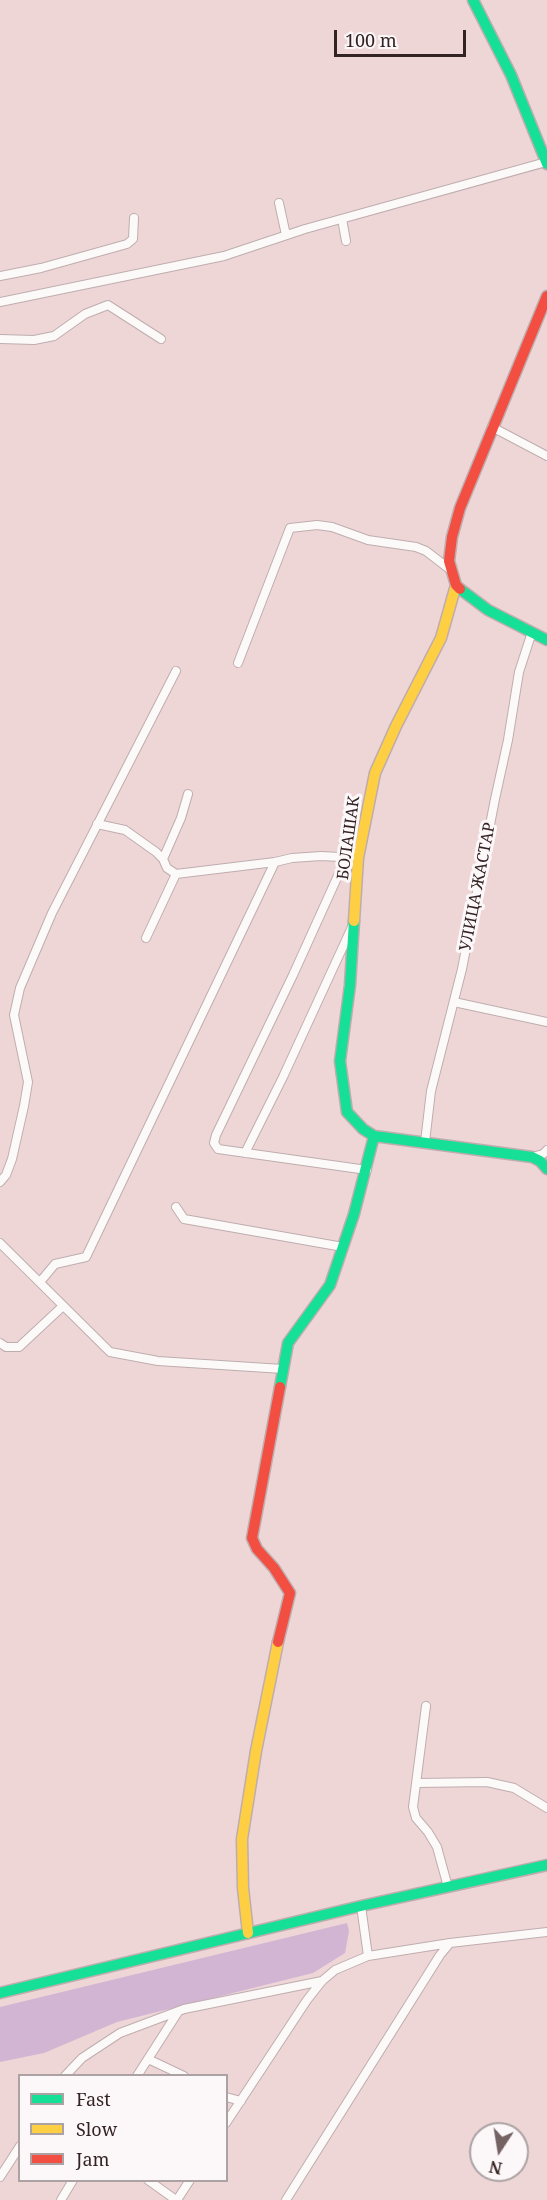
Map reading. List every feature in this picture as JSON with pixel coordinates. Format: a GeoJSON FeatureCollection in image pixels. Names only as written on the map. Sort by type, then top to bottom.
{"type":"FeatureCollection","features":[{"type":"Feature","properties":{"kind":"street"},"geometry":{"type":"LineString","coordinates":[[0,302],[224,256],[342,219],[547,163],[511,75],[473,0]]}},
{"type":"Feature","properties":{"kind":"street"},"geometry":{"type":"LineString","coordinates":[[279,203],[286,236]]}},
{"type":"Feature","properties":{"kind":"street"},"geometry":{"type":"LineString","coordinates":[[0,276],[41,268],[127,244],[133,239],[134,218]]}},
{"type":"Feature","properties":{"kind":"street"},"geometry":{"type":"LineString","coordinates":[[342,219],[346,241]]}},
{"type":"Feature","properties":{"kind":"street"},"geometry":{"type":"LineString","coordinates":[[547,296],[460,508],[452,537],[449,561],[456,585],[488,610],[547,640]]}},
{"type":"Feature","properties":{"kind":"street"},"geometry":{"type":"LineString","coordinates":[[0,339],[34,340],[54,336],[85,314],[108,305],[161,339]]}},
{"type":"Feature","properties":{"kind":"street"},"geometry":{"type":"LineString","coordinates":[[492,427],[547,456]]}},
{"type":"Feature","properties":{"kind":"street"},"geometry":{"type":"LineString","coordinates":[[238,663],[290,528],[317,525],[332,527],[368,540],[416,547],[426,551],[452,571]]}},
{"type":"Feature","properties":{"kind":"street","name":"БОЛАШАК"},"geometry":{"type":"LineString","coordinates":[[374,1136],[363,1130],[347,1112],[340,1061],[355,922],[358,858],[364,816],[375,773],[441,638],[456,585]]}},
{"type":"Feature","properties":{"kind":"street","name":"УЛИЦА ЖАСТАР"},"geometry":{"type":"LineString","coordinates":[[425,1142],[431,1091],[454,1002],[508,741],[519,672],[532,632]]}},
{"type":"Feature","properties":{"kind":"street"},"geometry":{"type":"LineString","coordinates":[[0,1182],[6,1175],[12,1159],[28,1082],[14,1014],[20,988],[52,913],[176,671]]}},
{"type":"Feature","properties":{"kind":"street"},"geometry":{"type":"LineString","coordinates":[[163,859],[181,818],[188,794]]}},
{"type":"Feature","properties":{"kind":"street"},"geometry":{"type":"LineString","coordinates":[[97,824],[125,831],[156,852],[163,859],[167,868],[176,874],[292,858],[321,856],[358,858]]}},
{"type":"Feature","properties":{"kind":"street"},"geometry":{"type":"LineString","coordinates":[[346,858],[214,1143],[218,1149],[245,1154],[367,1170]]}},
{"type":"Feature","properties":{"kind":"street"},"geometry":{"type":"LineString","coordinates":[[39,1282],[56,1264],[86,1257],[274,862]]}},
{"type":"Feature","properties":{"kind":"street"},"geometry":{"type":"LineString","coordinates":[[146,938],[176,874]]}},
{"type":"Feature","properties":{"kind":"street"},"geometry":{"type":"LineString","coordinates":[[245,1154],[355,922]]}},
{"type":"Feature","properties":{"kind":"street"},"geometry":{"type":"LineString","coordinates":[[454,1002],[547,1022]]}},
{"type":"Feature","properties":{"kind":"street"},"geometry":{"type":"LineString","coordinates":[[248,1933],[243,1888],[242,1839],[272,1666],[290,1593],[274,1568],[257,1549],[252,1538],[288,1343],[330,1285],[367,1170],[374,1136],[532,1157],[543,1154],[547,1150]]}},
{"type":"Feature","properties":{"kind":"street"},"geometry":{"type":"LineString","coordinates":[[532,1157],[547,1169]]}},
{"type":"Feature","properties":{"kind":"street"},"geometry":{"type":"LineString","coordinates":[[176,1207],[184,1219],[343,1247]]}},
{"type":"Feature","properties":{"kind":"street"},"geometry":{"type":"LineString","coordinates":[[0,1244],[110,1352],[116,1355],[158,1361],[283,1369]]}},
{"type":"Feature","properties":{"kind":"street"},"geometry":{"type":"LineString","coordinates":[[0,1343],[6,1347],[19,1347],[63,1306]]}},
{"type":"Feature","properties":{"kind":"street"},"geometry":{"type":"LineString","coordinates":[[426,1706],[413,1807],[416,1818],[437,1847],[448,1887]]}},
{"type":"Feature","properties":{"kind":"street"},"geometry":{"type":"LineString","coordinates":[[417,1783],[496,1784],[514,1788],[547,1808]]}},
{"type":"Feature","properties":{"kind":"street"},"geometry":{"type":"LineString","coordinates":[[0,1993],[361,1906],[547,1865]]}},
{"type":"Feature","properties":{"kind":"street"},"geometry":{"type":"LineString","coordinates":[[361,1906],[368,1956]]}},
{"type":"Feature","properties":{"kind":"street"},"geometry":{"type":"LineString","coordinates":[[228,2121],[307,2000],[335,1970],[368,1956],[450,1943],[547,1932]]}},
{"type":"Feature","properties":{"kind":"street"},"geometry":{"type":"LineString","coordinates":[[286,2200],[440,1955],[450,1943]]}},
{"type":"Feature","properties":{"kind":"street"},"geometry":{"type":"LineString","coordinates":[[67,2074],[82,2058],[120,2033],[179,2011],[322,1982]]}},
{"type":"Feature","properties":{"kind":"street"},"geometry":{"type":"LineString","coordinates":[[138,2074],[179,2011]]}},
{"type":"Feature","properties":{"kind":"street"},"geometry":{"type":"LineString","coordinates":[[148,2059],[180,2074]]}},
{"type":"Feature","properties":{"kind":"street"},"geometry":{"type":"LineString","coordinates":[[228,2098],[240,2102]]}},
{"type":"Feature","properties":{"kind":"street"},"geometry":{"type":"LineString","coordinates":[[0,2177],[18,2149]]}},
{"type":"Feature","properties":{"kind":"street"},"geometry":{"type":"LineString","coordinates":[[61,2200],[72,2182]]}},
{"type":"Feature","properties":{"kind":"street"},"geometry":{"type":"LineString","coordinates":[[150,2182],[178,2200],[189,2182]]}},
{"type":"Feature","properties":{"kind":"shaded area"},"geometry":{"type":"Polygon","coordinates":[[[347,1923],[349,1931],[345,1953],[313,1973],[117,2022],[44,2053],[0,2062],[0,2007],[347,1923]]]}},
{"type":"Feature","properties":{"kind":"traffic: fast"},"geometry":{"type":"LineString","coordinates":[[473,0],[511,75],[547,164]]}},
{"type":"Feature","properties":{"kind":"traffic: fast"},"geometry":{"type":"LineString","coordinates":[[460,589],[488,610],[547,640]]}},
{"type":"Feature","properties":{"kind":"traffic: fast"},"geometry":{"type":"LineString","coordinates":[[354,921],[350,985],[340,1061],[347,1112],[363,1129],[374,1136],[532,1157],[540,1161],[547,1169]]}},
{"type":"Feature","properties":{"kind":"traffic: fast"},"geometry":{"type":"LineString","coordinates":[[280,1387],[288,1343],[330,1285],[354,1214],[374,1136]]}},
{"type":"Feature","properties":{"kind":"traffic: fast"},"geometry":{"type":"LineString","coordinates":[[0,1993],[361,1906],[547,1865]]}},
{"type":"Feature","properties":{"kind":"traffic: slow"},"geometry":{"type":"LineString","coordinates":[[354,921],[358,858],[375,773],[441,638],[456,585]]}},
{"type":"Feature","properties":{"kind":"traffic: slow"},"geometry":{"type":"LineString","coordinates":[[248,1933],[243,1888],[242,1839],[256,1751],[278,1642]]}},
{"type":"Feature","properties":{"kind":"traffic: jam"},"geometry":{"type":"LineString","coordinates":[[460,589],[456,585],[449,561],[452,537],[460,508],[547,296]]}},
{"type":"Feature","properties":{"kind":"traffic: jam"},"geometry":{"type":"LineString","coordinates":[[278,1642],[290,1593],[274,1568],[257,1549],[252,1538],[280,1387]]}}]}
